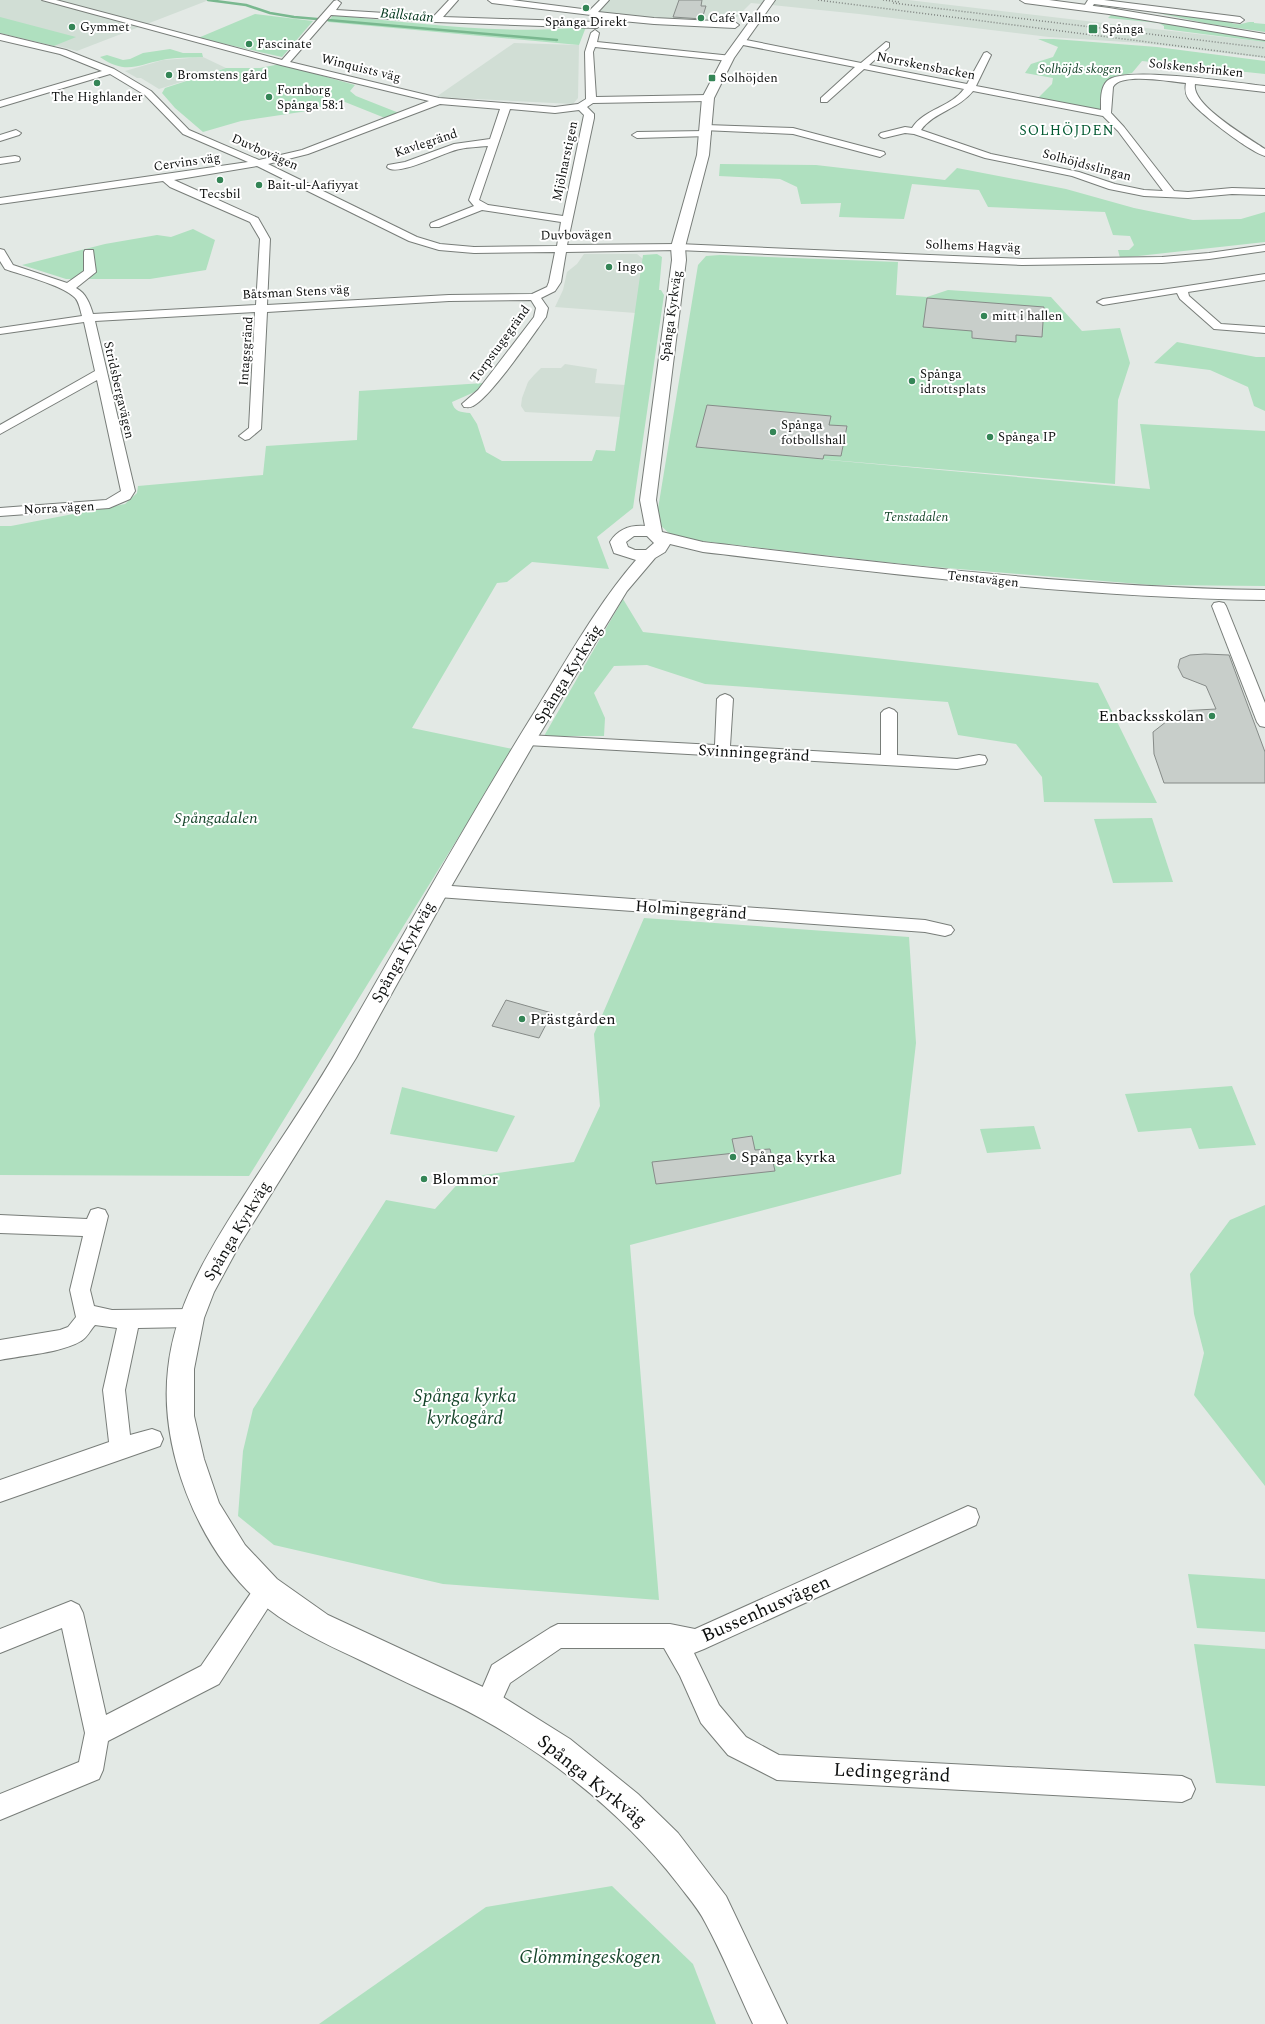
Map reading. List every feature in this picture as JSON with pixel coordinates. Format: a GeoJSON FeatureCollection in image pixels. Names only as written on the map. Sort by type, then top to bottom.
{"type":"FeatureCollection","features":[{"type":"Feature","properties":{"kind":"street","name":"Winquists väg"},"geometry":{"type":"LineString","coordinates":[[46,0],[284,63],[439,101],[555,110],[581,107]]}},
{"type":"Feature","properties":{"kind":"street"},"geometry":{"type":"LineString","coordinates":[[284,63],[318,22],[341,0]]}},
{"type":"Feature","properties":{"kind":"street"},"geometry":{"type":"LineString","coordinates":[[436,19],[454,0]]}},
{"type":"Feature","properties":{"kind":"street"},"geometry":{"type":"LineString","coordinates":[[492,0],[654,21],[735,25]]}},
{"type":"Feature","properties":{"kind":"street"},"geometry":{"type":"LineString","coordinates":[[605,0],[596,14],[597,26],[589,52],[590,100],[708,98]]}},
{"type":"Feature","properties":{"kind":"street","name":"Spånga Kyrkväg"},"geometry":{"type":"LineString","coordinates":[[770,0],[729,58],[708,98],[703,155],[678,247],[678,260],[648,500],[656,534],[662,543],[659,550],[652,554],[620,590],[527,740],[438,891],[348,1052],[231,1237],[203,1288],[191,1318],[180,1369],[181,1416],[190,1459],[207,1510],[236,1555],[267,1589],[318,1625],[488,1705],[559,1750],[627,1805],[667,1844],[715,1907],[770,2024]]}},
{"type":"Feature","properties":{"kind":"street"},"geometry":{"type":"LineString","coordinates":[[1025,0],[1087,8],[1265,37]]}},
{"type":"Feature","properties":{"kind":"street"},"geometry":{"type":"LineString","coordinates":[[1087,8],[1092,1],[1240,20]]}},
{"type":"Feature","properties":{"kind":"street"},"geometry":{"type":"LineString","coordinates":[[329,12],[436,19],[597,26]]}},
{"type":"Feature","properties":{"kind":"street"},"geometry":{"type":"LineString","coordinates":[[645,48],[654,21]]}},
{"type":"Feature","properties":{"kind":"street","name":"Duvbovägen"},"geometry":{"type":"LineString","coordinates":[[0,37],[63,52],[111,71],[148,93],[186,132],[258,163],[413,239],[439,247],[474,250],[562,250],[678,247]]}},
{"type":"Feature","properties":{"kind":"street","name":"Norrskensbacken"},"geometry":{"type":"LineString","coordinates":[[741,42],[1106,114]]}},
{"type":"Feature","properties":{"kind":"street"},"geometry":{"type":"LineString","coordinates":[[592,44],[645,48],[729,58]]}},
{"type":"Feature","properties":{"kind":"street"},"geometry":{"type":"LineString","coordinates":[[824,100],[886,45]]}},
{"type":"Feature","properties":{"kind":"street"},"geometry":{"type":"LineString","coordinates":[[915,131],[924,121],[959,101],[972,88],[979,65],[987,55]]}},
{"type":"Feature","properties":{"kind":"street"},"geometry":{"type":"LineString","coordinates":[[1,102],[111,71]]}},
{"type":"Feature","properties":{"kind":"street","name":"Solskensbrinken"},"geometry":{"type":"LineString","coordinates":[[1106,114],[1108,84],[1112,80],[1124,76],[1142,76],[1265,89]]}},
{"type":"Feature","properties":{"kind":"street"},"geometry":{"type":"LineString","coordinates":[[1191,82],[1189,92],[1194,101],[1204,110],[1265,153]]}},
{"type":"Feature","properties":{"kind":"street","name":"Mjölnarstigen"},"geometry":{"type":"LineString","coordinates":[[562,250],[589,118],[589,114],[581,107],[590,100]]}},
{"type":"Feature","properties":{"kind":"street","name":"Cervins väg"},"geometry":{"type":"LineString","coordinates":[[0,201],[165,178],[258,163],[305,152],[439,101]]}},
{"type":"Feature","properties":{"kind":"street"},"geometry":{"type":"LineString","coordinates":[[482,207],[474,200],[506,106]]}},
{"type":"Feature","properties":{"kind":"street"},"geometry":{"type":"LineString","coordinates":[[1106,114],[1121,129],[1171,194]]}},
{"type":"Feature","properties":{"kind":"street","name":"Solhöjdsslingan"},"geometry":{"type":"LineString","coordinates":[[884,135],[905,130],[915,131],[989,156],[1075,174],[1112,187],[1144,193],[1188,195],[1232,190],[1263,194]]}},
{"type":"Feature","properties":{"kind":"street"},"geometry":{"type":"LineString","coordinates":[[637,135],[706,131],[793,131],[880,154]]}},
{"type":"Feature","properties":{"kind":"street"},"geometry":{"type":"LineString","coordinates":[[0,138],[16,133]]}},
{"type":"Feature","properties":{"kind":"street","name":"Kavlegränd"},"geometry":{"type":"LineString","coordinates":[[392,167],[408,165],[457,146],[493,142]]}},
{"type":"Feature","properties":{"kind":"street"},"geometry":{"type":"LineString","coordinates":[[0,162],[15,159]]}},
{"type":"Feature","properties":{"kind":"street","name":"Intagsgränd"},"geometry":{"type":"LineString","coordinates":[[165,178],[174,185],[254,220],[265,239],[263,308],[254,429],[245,436]]}},
{"type":"Feature","properties":{"kind":"street"},"geometry":{"type":"LineString","coordinates":[[435,225],[482,207],[567,220]]}},
{"type":"Feature","properties":{"kind":"street","name":"Solhems Hagväg"},"geometry":{"type":"LineString","coordinates":[[678,247],[1029,262],[1162,260],[1265,248]]}},
{"type":"Feature","properties":{"kind":"street","name":"Båtsman Stens väg"},"geometry":{"type":"LineString","coordinates":[[0,331],[89,318],[449,298],[534,297],[551,289],[555,282],[562,250]]}},
{"type":"Feature","properties":{"kind":"street","name":"Stridsbergavägen"},"geometry":{"type":"LineString","coordinates":[[0,252],[5,267],[68,288],[77,293],[83,301],[89,318],[100,373],[127,483],[128,491],[125,496],[118,501]]}},
{"type":"Feature","properties":{"kind":"street"},"geometry":{"type":"LineString","coordinates":[[68,288],[90,272],[89,252]]}},
{"type":"Feature","properties":{"kind":"street"},"geometry":{"type":"LineString","coordinates":[[1221,254],[1234,265],[1259,278],[1265,289]]}},
{"type":"Feature","properties":{"kind":"street"},"geometry":{"type":"LineString","coordinates":[[1103,302],[1173,290],[1182,290],[1259,278]]}},
{"type":"Feature","properties":{"kind":"street"},"geometry":{"type":"LineString","coordinates":[[1182,290],[1184,297],[1218,327],[1265,330]]}},
{"type":"Feature","properties":{"kind":"street","name":"Torpstugegränd"},"geometry":{"type":"LineString","coordinates":[[468,404],[482,393],[540,317],[542,308],[534,297]]}},
{"type":"Feature","properties":{"kind":"street"},"geometry":{"type":"LineString","coordinates":[[0,430],[100,373]]}},
{"type":"Feature","properties":{"kind":"street","name":"Spånga Kyrkväg"},"geometry":{"type":"LineString","coordinates":[[620,590],[624,552],[618,546],[618,542],[627,533],[648,500]]}},
{"type":"Feature","properties":{"kind":"street","name":"Norra vägen"},"geometry":{"type":"LineString","coordinates":[[0,512],[100,506],[118,501]]}},
{"type":"Feature","properties":{"kind":"street","name":"Tenstavägen"},"geometry":{"type":"LineString","coordinates":[[627,533],[644,531],[703,547],[1003,582],[1210,595],[1265,595]]}},
{"type":"Feature","properties":{"kind":"street","name":"Tenstavägen"},"geometry":{"type":"LineString","coordinates":[[624,552],[636,556],[703,547]]}},
{"type":"Feature","properties":{"kind":"street"},"geometry":{"type":"LineString","coordinates":[[1219,606],[1265,722]]}},
{"type":"Feature","properties":{"kind":"street"},"geometry":{"type":"LineString","coordinates":[[722,751],[725,698]]}},
{"type":"Feature","properties":{"kind":"street"},"geometry":{"type":"LineString","coordinates":[[889,713],[889,760]]}},
{"type":"Feature","properties":{"kind":"street","name":"Svinningegränd"},"geometry":{"type":"LineString","coordinates":[[527,740],[957,764],[979,760]]}},
{"type":"Feature","properties":{"kind":"street","name":"Holmingegränd"},"geometry":{"type":"LineString","coordinates":[[438,891],[925,926],[945,930]]}},
{"type":"Feature","properties":{"kind":"street"},"geometry":{"type":"LineString","coordinates":[[0,1224],[96,1222],[80,1290],[85,1313],[112,1319],[191,1318]]}},
{"type":"Feature","properties":{"kind":"street"},"geometry":{"type":"LineString","coordinates":[[0,1350],[60,1339],[75,1334],[91,1314]]}},
{"type":"Feature","properties":{"kind":"street"},"geometry":{"type":"LineString","coordinates":[[121,1448],[114,1390],[129,1319]]}},
{"type":"Feature","properties":{"kind":"street"},"geometry":{"type":"LineString","coordinates":[[0,1491],[121,1448],[152,1440]]}},
{"type":"Feature","properties":{"kind":"street","name":"Bussenhusvägen"},"geometry":{"type":"LineString","coordinates":[[488,1705],[501,1674],[558,1636],[670,1636],[696,1641],[968,1517]]}},
{"type":"Feature","properties":{"kind":"street"},"geometry":{"type":"LineString","coordinates":[[97,1733],[210,1675],[267,1589]]}},
{"type":"Feature","properties":{"kind":"street"},"geometry":{"type":"LineString","coordinates":[[0,1641],[71,1613],[97,1733],[90,1770],[0,1807]]}},
{"type":"Feature","properties":{"kind":"street","name":"Ledingegränd"},"geometry":{"type":"LineString","coordinates":[[670,1636],[689,1667],[710,1714],[737,1746],[777,1767],[1182,1789]]}},
{"type":"Feature","properties":{"kind":"shaded area"},"geometry":{"type":"Polygon","coordinates":[[[0,0],[209,0],[77,51],[0,31],[0,0]]]}},
{"type":"Feature","properties":{"kind":"shaded area"},"geometry":{"type":"Polygon","coordinates":[[[610,0],[908,0],[1265,42],[1265,58],[1141,43],[1049,37],[859,14],[751,3],[731,23],[598,13],[610,0]]]}},
{"type":"Feature","properties":{"kind":"shaded area"},"geometry":{"type":"Polygon","coordinates":[[[514,43],[579,45],[578,98],[573,104],[436,97],[514,43]]]}},
{"type":"Feature","properties":{"kind":"shaded area","name":"Bromstens gård"},"geometry":{"type":"Polygon","coordinates":[[[203,57],[226,68],[159,89],[141,78],[137,78],[125,71],[163,60],[203,57]]]}},
{"type":"Feature","properties":{"kind":"shaded area"},"geometry":{"type":"Polygon","coordinates":[[[584,254],[637,254],[643,259],[636,313],[555,307],[563,290],[567,272],[577,264],[584,254]]]}},
{"type":"Feature","properties":{"kind":"shaded area"},"geometry":{"type":"Polygon","coordinates":[[[565,364],[597,369],[595,383],[625,385],[621,417],[525,412],[521,406],[522,398],[528,382],[541,368],[561,368],[565,364]]]}},
{"type":"Feature","properties":{"kind":"green space"},"geometry":{"type":"Polygon","coordinates":[[[1148,11],[1227,21],[1236,24],[1254,22],[1265,24],[1265,32],[1209,24],[1148,11]]]}},
{"type":"Feature","properties":{"kind":"green space"},"geometry":{"type":"Polygon","coordinates":[[[255,14],[313,21],[282,57],[198,38],[255,14]]]}},
{"type":"Feature","properties":{"kind":"green space"},"geometry":{"type":"Polygon","coordinates":[[[1112,14],[1265,40],[1265,42],[1164,29],[1164,26],[1159,23],[1108,18],[1112,14]]]}},
{"type":"Feature","properties":{"kind":"green space"},"geometry":{"type":"Polygon","coordinates":[[[333,15],[491,29],[523,30],[586,27],[579,45],[328,22],[333,15]]]}},
{"type":"Feature","properties":{"kind":"green space"},"geometry":{"type":"Polygon","coordinates":[[[0,17],[76,37],[54,46],[0,33],[0,17]]]}},
{"type":"Feature","properties":{"kind":"green space","name":"Solhöjds skogen"},"geometry":{"type":"Polygon","coordinates":[[[1038,39],[1157,47],[1265,61],[1265,74],[1142,61],[1132,73],[1116,76],[1103,84],[1100,109],[1095,110],[1037,99],[1052,84],[1053,78],[1025,73],[1031,64],[1053,57],[1058,47],[1038,39]]]}},
{"type":"Feature","properties":{"kind":"green space"},"geometry":{"type":"Polygon","coordinates":[[[170,49],[183,53],[202,53],[203,57],[167,59],[138,66],[124,67],[109,63],[100,57],[107,55],[123,60],[130,59],[143,53],[170,49]]]}},
{"type":"Feature","properties":{"kind":"green space"},"geometry":{"type":"Polygon","coordinates":[[[280,64],[355,85],[350,91],[356,96],[399,113],[385,118],[340,100],[321,109],[241,121],[203,132],[175,108],[162,93],[165,88],[226,68],[260,68],[280,64]]]}},
{"type":"Feature","properties":{"kind":"green space"},"geometry":{"type":"Polygon","coordinates":[[[720,164],[816,165],[945,180],[957,168],[1066,189],[1134,208],[1193,220],[1241,219],[1265,212],[1265,242],[1120,258],[1118,250],[1129,250],[1134,245],[1130,236],[1113,235],[1105,212],[988,207],[979,190],[912,184],[904,219],[839,217],[841,203],[801,204],[797,187],[780,179],[719,176],[720,164]]]}},
{"type":"Feature","properties":{"kind":"green space"},"geometry":{"type":"Polygon","coordinates":[[[193,229],[215,240],[206,270],[150,279],[66,279],[22,265],[105,244],[157,235],[171,237],[193,229]]]}},
{"type":"Feature","properties":{"kind":"green space","name":"Spångadalen"},"geometry":{"type":"Polygon","coordinates":[[[657,254],[662,257],[659,290],[661,290],[664,295],[633,508],[597,537],[609,569],[532,562],[507,582],[497,583],[412,728],[513,749],[249,1176],[0,1175],[0,526],[11,526],[125,504],[137,493],[138,486],[263,475],[266,446],[357,440],[359,391],[484,383],[479,390],[452,402],[456,410],[470,413],[477,424],[486,452],[502,461],[592,461],[596,450],[615,451],[643,255],[657,254]]]}},
{"type":"Feature","properties":{"kind":"green space","name":"Tenstadalen"},"geometry":{"type":"Polygon","coordinates":[[[720,255],[898,262],[896,295],[927,297],[948,290],[1051,297],[1082,331],[1120,328],[1130,363],[1118,400],[1115,484],[784,456],[1150,489],[1140,424],[1265,431],[1265,586],[1151,585],[911,565],[674,538],[656,521],[698,265],[706,256],[720,255]]]}},
{"type":"Feature","properties":{"kind":"green space"},"geometry":{"type":"Polygon","coordinates":[[[1177,342],[1256,357],[1265,357],[1265,411],[1254,406],[1248,387],[1210,370],[1154,363],[1177,342]]]}},
{"type":"Feature","properties":{"kind":"green space"},"geometry":{"type":"Polygon","coordinates":[[[623,599],[643,632],[1098,683],[1157,803],[1044,802],[1042,777],[1016,744],[958,735],[948,702],[705,684],[647,665],[614,666],[594,693],[605,718],[604,736],[544,736],[623,599]]]}},
{"type":"Feature","properties":{"kind":"green space"},"geometry":{"type":"Polygon","coordinates":[[[1152,818],[1173,882],[1113,883],[1094,819],[1152,818]]]}},
{"type":"Feature","properties":{"kind":"green space","name":"Spånga kyrka kyrkogård"},"geometry":{"type":"Polygon","coordinates":[[[644,918],[909,937],[916,1043],[901,1174],[630,1245],[659,1600],[443,1584],[274,1545],[238,1516],[243,1451],[253,1409],[386,1200],[435,1209],[463,1178],[574,1162],[600,1106],[594,1034],[644,918]]]}},
{"type":"Feature","properties":{"kind":"green space"},"geometry":{"type":"Polygon","coordinates":[[[1232,1086],[1256,1145],[1199,1149],[1191,1128],[1138,1132],[1125,1094],[1232,1086]]]}},
{"type":"Feature","properties":{"kind":"green space"},"geometry":{"type":"Polygon","coordinates":[[[402,1087],[515,1116],[497,1152],[390,1134],[402,1087]]]}},
{"type":"Feature","properties":{"kind":"green space"},"geometry":{"type":"Polygon","coordinates":[[[1034,1126],[1041,1149],[987,1153],[980,1129],[1034,1126]]]}},
{"type":"Feature","properties":{"kind":"green space"},"geometry":{"type":"Polygon","coordinates":[[[1265,1205],[1265,1486],[1194,1395],[1204,1353],[1194,1314],[1190,1274],[1230,1220],[1265,1205]]]}},
{"type":"Feature","properties":{"kind":"green space"},"geometry":{"type":"Polygon","coordinates":[[[1188,1574],[1265,1579],[1265,1632],[1197,1628],[1188,1574]]]}},
{"type":"Feature","properties":{"kind":"green space"},"geometry":{"type":"Polygon","coordinates":[[[1194,1644],[1265,1649],[1265,1786],[1216,1783],[1194,1644]]]}},
{"type":"Feature","properties":{"kind":"green space","name":"Glömmingeskogen"},"geometry":{"type":"Polygon","coordinates":[[[612,1886],[693,1964],[716,2024],[319,2024],[486,1907],[612,1886]]]}},
{"type":"Feature","properties":{"kind":"building"},"geometry":{"type":"Polygon","coordinates":[[[679,0],[702,0],[701,6],[706,6],[702,19],[673,17],[679,0]]]}},
{"type":"Feature","properties":{"kind":"building","name":"mitt i hallen"},"geometry":{"type":"Polygon","coordinates":[[[927,298],[1044,307],[1042,337],[1016,335],[1016,342],[972,338],[972,331],[923,327],[927,298]]]}},
{"type":"Feature","properties":{"kind":"building","name":"Spånga fotbollshall"},"geometry":{"type":"Polygon","coordinates":[[[707,405],[831,416],[829,425],[847,426],[841,456],[824,455],[823,459],[696,447],[707,405]]]}},
{"type":"Feature","properties":{"kind":"building","name":"Enbacksskolan"},"geometry":{"type":"Polygon","coordinates":[[[1190,655],[1229,655],[1265,752],[1265,783],[1164,783],[1154,754],[1153,732],[1180,711],[1216,709],[1206,686],[1183,677],[1178,667],[1180,659],[1190,655]]]}},
{"type":"Feature","properties":{"kind":"building","name":"Prästgården"},"geometry":{"type":"Polygon","coordinates":[[[506,1000],[552,1013],[539,1038],[492,1026],[506,1000]]]}},
{"type":"Feature","properties":{"kind":"building","name":"Spånga kyrka"},"geometry":{"type":"Polygon","coordinates":[[[752,1136],[755,1150],[770,1149],[775,1171],[656,1184],[652,1162],[735,1153],[732,1139],[752,1136]]]}},
{"type":"Feature","properties":{"kind":"waterway","name":"Bällstaån"},"geometry":{"type":"LineString","coordinates":[[208,0],[246,5],[270,13],[294,17],[557,40]]}},
{"type":"Feature","properties":{"kind":"railway"},"geometry":{"type":"LineString","coordinates":[[818,0],[1265,57]]}},
{"type":"Feature","properties":{"kind":"railway"},"geometry":{"type":"LineString","coordinates":[[883,0],[899,2]]}},
{"type":"Feature","properties":{"kind":"railway"},"geometry":{"type":"LineString","coordinates":[[893,3],[1265,48]]}},
{"type":"Feature","properties":{"kind":"place","name":"Spånga Direkt"},"geometry":{"type":"Point","coordinates":[586,8]}},
{"type":"Feature","properties":{"kind":"place","name":"Café Vallmo"},"geometry":{"type":"Point","coordinates":[701,18]}},
{"type":"Feature","properties":{"kind":"place","name":"Gymmet"},"geometry":{"type":"Point","coordinates":[72,27]}},
{"type":"Feature","properties":{"kind":"place","name":"Spånga"},"geometry":{"type":"Point","coordinates":[1093,29]}},
{"type":"Feature","properties":{"kind":"place","name":"Fascinate"},"geometry":{"type":"Point","coordinates":[249,44]}},
{"type":"Feature","properties":{"kind":"place","name":"Bromstens gård"},"geometry":{"type":"Point","coordinates":[169,75]}},
{"type":"Feature","properties":{"kind":"place","name":"Solhöjden"},"geometry":{"type":"Point","coordinates":[712,78]}},
{"type":"Feature","properties":{"kind":"place","name":"The Highlander"},"geometry":{"type":"Point","coordinates":[97,83]}},
{"type":"Feature","properties":{"kind":"place","name":"Fornborg Spånga 58:1"},"geometry":{"type":"Point","coordinates":[269,97]}},
{"type":"Feature","properties":{"kind":"place","name":"Tecsbil"},"geometry":{"type":"Point","coordinates":[220,180]}},
{"type":"Feature","properties":{"kind":"place","name":"Bait-ul-Aafiyyat"},"geometry":{"type":"Point","coordinates":[259,185]}},
{"type":"Feature","properties":{"kind":"place","name":"Ingo"},"geometry":{"type":"Point","coordinates":[609,267]}},
{"type":"Feature","properties":{"kind":"place","name":"mitt i hallen"},"geometry":{"type":"Point","coordinates":[984,316]}},
{"type":"Feature","properties":{"kind":"place","name":"Spånga idrottsplats"},"geometry":{"type":"Point","coordinates":[912,381]}},
{"type":"Feature","properties":{"kind":"place","name":"Spånga fotbollshall"},"geometry":{"type":"Point","coordinates":[773,432]}},
{"type":"Feature","properties":{"kind":"place","name":"Spånga IP"},"geometry":{"type":"Point","coordinates":[990,437]}},
{"type":"Feature","properties":{"kind":"place","name":"Enbacksskolan"},"geometry":{"type":"Point","coordinates":[1212,716]}},
{"type":"Feature","properties":{"kind":"place","name":"Prästgården"},"geometry":{"type":"Point","coordinates":[522,1019]}},
{"type":"Feature","properties":{"kind":"place","name":"Spånga kyrka"},"geometry":{"type":"Point","coordinates":[733,1157]}},
{"type":"Feature","properties":{"kind":"place","name":"Blommor"},"geometry":{"type":"Point","coordinates":[424,1179]}},
{"type":"Feature","properties":{"kind":"district","name":"SOLHÖJDEN"},"geometry":{"type":"Point","coordinates":[1067,130]}}]}
